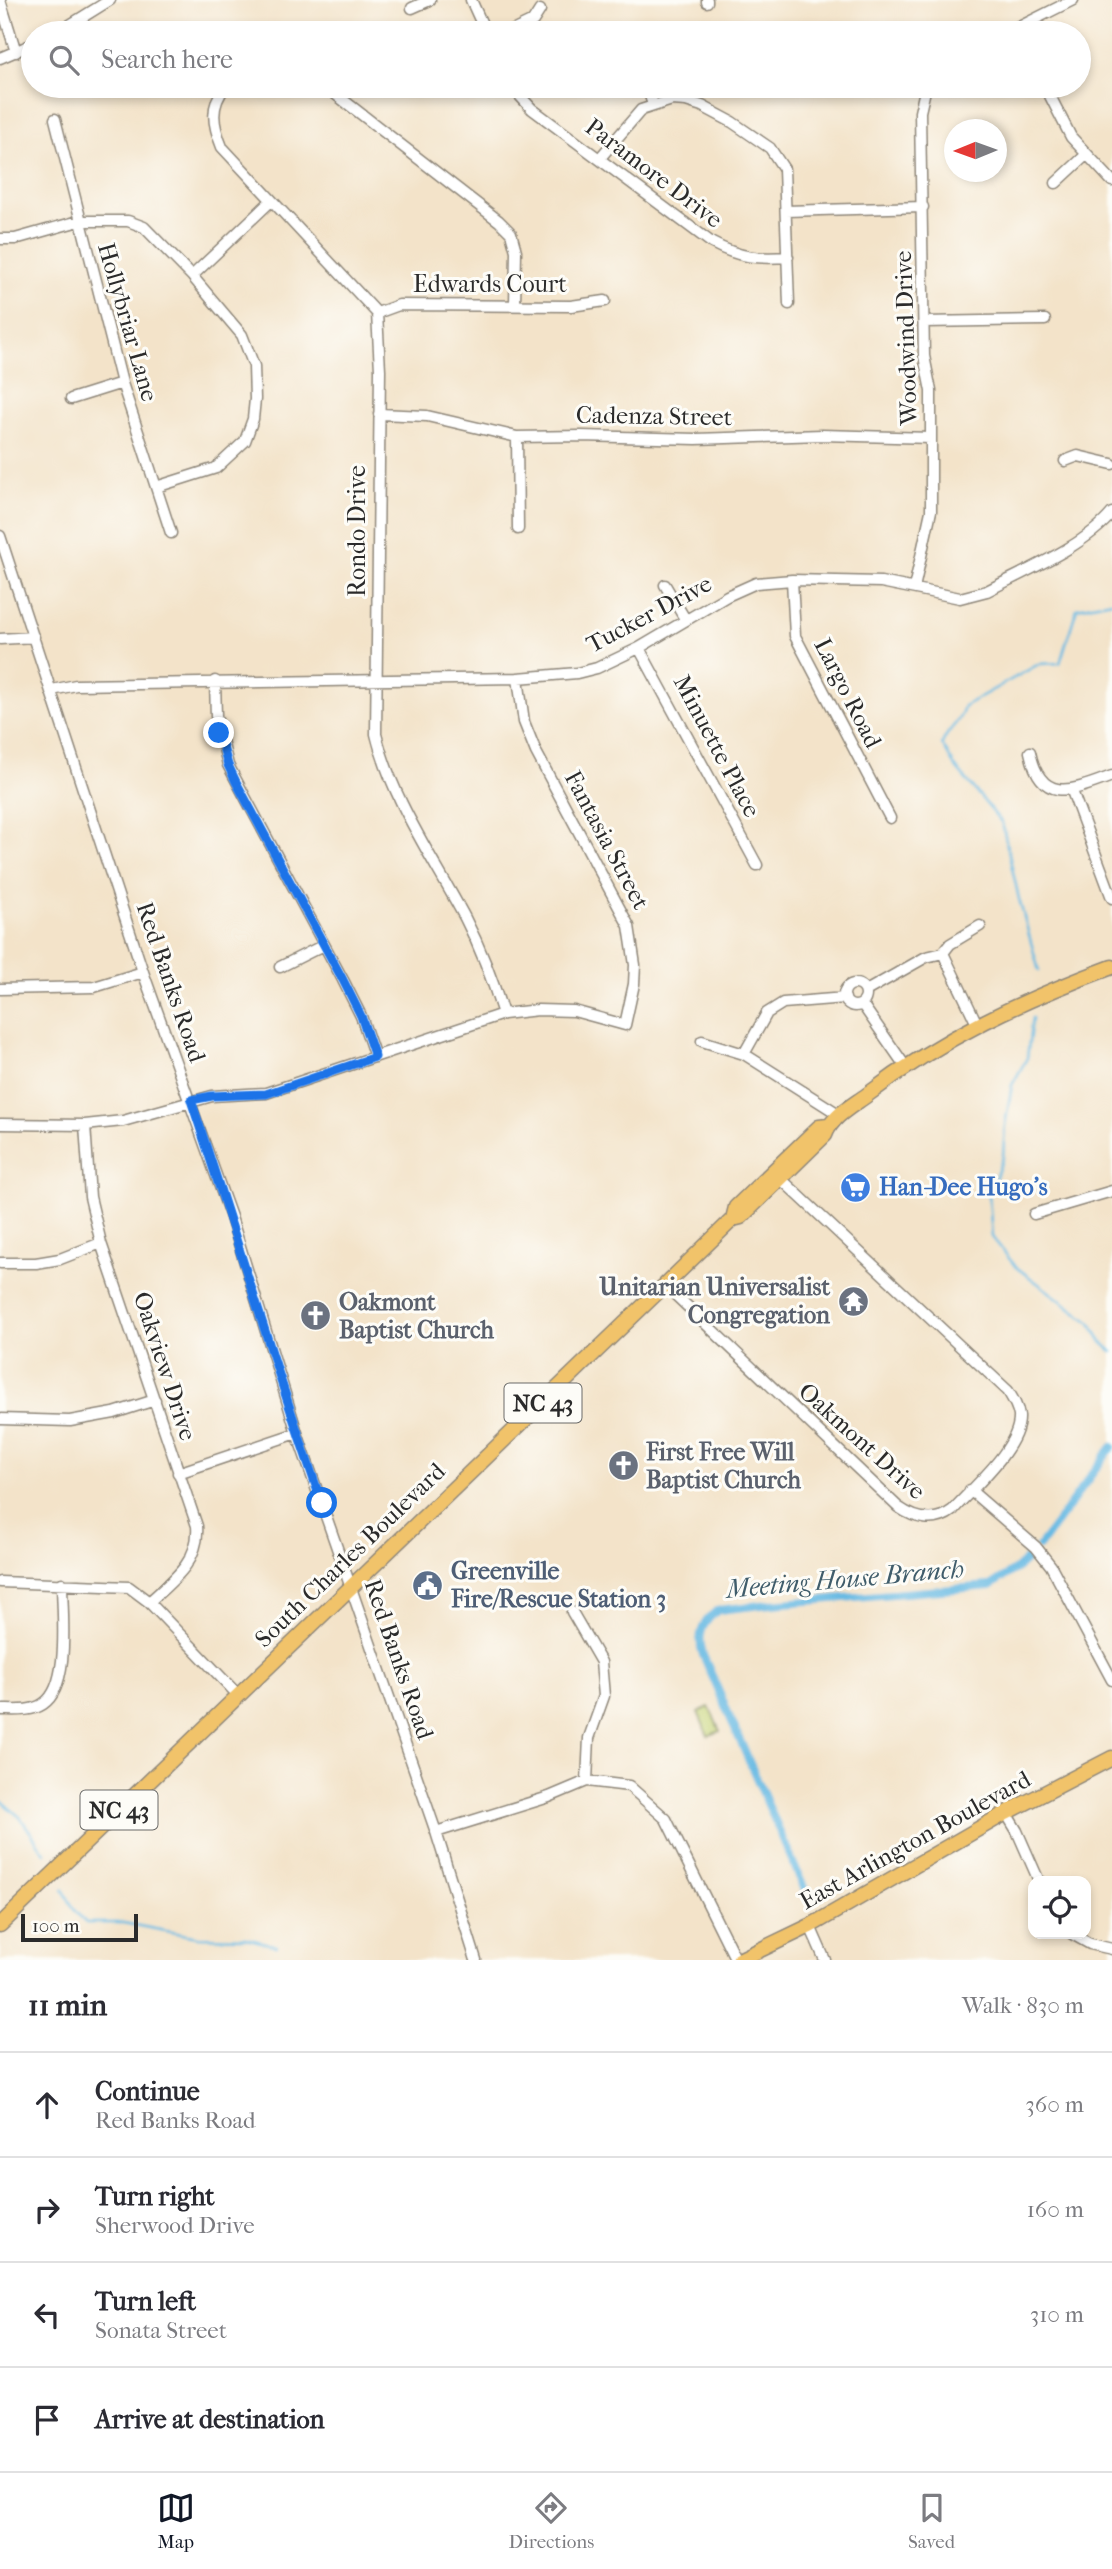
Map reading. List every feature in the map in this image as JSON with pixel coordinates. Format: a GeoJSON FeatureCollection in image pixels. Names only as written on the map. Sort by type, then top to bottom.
{"type":"FeatureCollection","features":[{"type":"Feature","properties":{"kind":"main road","name":"South Charles Boulevard"},"geometry":{"type":"LineString","coordinates":[[739,1216],[736,1207],[761,1182],[822,1128],[905,1066],[977,1024],[1040,994],[1112,967]]}},
{"type":"Feature","properties":{"kind":"main road","name":"South Charles Boulevard"},"geometry":{"type":"LineString","coordinates":[[1,1923],[665,1285],[825,1135],[822,1128]]}},
{"type":"Feature","properties":{"kind":"main road","name":"East Arlington Boulevard"},"geometry":{"type":"LineString","coordinates":[[738,1960],[810,1926],[1006,1813],[1112,1758]]}},
{"type":"Feature","properties":{"kind":"street"},"geometry":{"type":"LineString","coordinates":[[0,0],[16,52]]}},
{"type":"Feature","properties":{"kind":"street"},"geometry":{"type":"LineString","coordinates":[[76,21],[110,0]]}},
{"type":"Feature","properties":{"kind":"street"},"geometry":{"type":"LineString","coordinates":[[412,8],[430,0]]}},
{"type":"Feature","properties":{"kind":"street"},"geometry":{"type":"LineString","coordinates":[[471,0],[481,21]]}},
{"type":"Feature","properties":{"kind":"street"},"geometry":{"type":"LineString","coordinates":[[1037,21],[1073,0]]}},
{"type":"Feature","properties":{"kind":"street"},"geometry":{"type":"LineString","coordinates":[[533,21],[540,10]]}},
{"type":"Feature","properties":{"kind":"street"},"geometry":{"type":"LineString","coordinates":[[0,58],[21,50]]}},
{"type":"Feature","properties":{"kind":"street"},"geometry":{"type":"LineString","coordinates":[[217,98],[213,113],[215,129],[222,147],[377,313]]}},
{"type":"Feature","properties":{"kind":"street"},"geometry":{"type":"LineString","coordinates":[[340,98],[511,233],[516,251],[515,305]]}},
{"type":"Feature","properties":{"kind":"street","name":"Paramore Drive"},"geometry":{"type":"LineString","coordinates":[[522,98],[532,109],[712,243],[732,254],[751,258],[788,257]]}},
{"type":"Feature","properties":{"kind":"street"},"geometry":{"type":"LineString","coordinates":[[651,98],[653,106]]}},
{"type":"Feature","properties":{"kind":"street","name":"Woodwind Drive"},"geometry":{"type":"LineString","coordinates":[[914,588],[931,511],[931,391],[924,356],[920,112],[923,98]]}},
{"type":"Feature","properties":{"kind":"street"},"geometry":{"type":"LineString","coordinates":[[1051,98],[1071,136],[1112,181]]}},
{"type":"Feature","properties":{"kind":"street"},"geometry":{"type":"LineString","coordinates":[[600,158],[641,110],[672,100],[702,106],[732,122],[770,148],[784,169],[789,304]]}},
{"type":"Feature","properties":{"kind":"street","name":"Hollybriar Lane"},"geometry":{"type":"LineString","coordinates":[[55,119],[121,383],[171,533]]}},
{"type":"Feature","properties":{"kind":"street"},"geometry":{"type":"LineString","coordinates":[[1056,183],[1086,155]]}},
{"type":"Feature","properties":{"kind":"street"},"geometry":{"type":"LineString","coordinates":[[192,276],[271,201]]}},
{"type":"Feature","properties":{"kind":"street"},"geometry":{"type":"LineString","coordinates":[[786,211],[923,207]]}},
{"type":"Feature","properties":{"kind":"street"},"geometry":{"type":"LineString","coordinates":[[0,239],[15,239],[79,221],[128,221],[144,227],[192,276],[242,335],[254,366],[253,419],[245,441],[216,468],[156,486]]}},
{"type":"Feature","properties":{"kind":"street","name":"Edwards Court"},"geometry":{"type":"LineString","coordinates":[[377,313],[399,305],[571,306],[605,301]]}},
{"type":"Feature","properties":{"kind":"street","name":"Rondo Drive"},"geometry":{"type":"LineString","coordinates":[[377,313],[379,414],[376,734],[383,763],[395,791],[477,943],[503,1014]]}},
{"type":"Feature","properties":{"kind":"street"},"geometry":{"type":"LineString","coordinates":[[924,322],[1045,320]]}},
{"type":"Feature","properties":{"kind":"street"},"geometry":{"type":"LineString","coordinates":[[71,399],[121,383]]}},
{"type":"Feature","properties":{"kind":"street","name":"Cadenza Street"},"geometry":{"type":"LineString","coordinates":[[379,414],[427,416],[517,437],[696,439],[825,435],[931,438]]}},
{"type":"Feature","properties":{"kind":"street"},"geometry":{"type":"LineString","coordinates":[[517,437],[518,528]]}},
{"type":"Feature","properties":{"kind":"street"},"geometry":{"type":"LineString","coordinates":[[1065,461],[1078,456],[1112,464]]}},
{"type":"Feature","properties":{"kind":"street","name":"Tucker Drive"},"geometry":{"type":"LineString","coordinates":[[52,690],[76,685],[518,678],[577,673],[597,668],[639,648],[685,619],[756,583],[792,580],[874,582],[960,598],[987,591],[1082,539],[1102,525],[1112,513]]}},
{"type":"Feature","properties":{"kind":"street","name":"Red Banks Road"},"geometry":{"type":"LineString","coordinates":[[0,536],[143,972],[231,1217],[297,1433],[436,1832],[476,1960]]}},
{"type":"Feature","properties":{"kind":"street","name":"Largo Road"},"geometry":{"type":"LineString","coordinates":[[792,580],[794,636],[890,818]]}},
{"type":"Feature","properties":{"kind":"street"},"geometry":{"type":"LineString","coordinates":[[664,585],[685,619]]}},
{"type":"Feature","properties":{"kind":"street"},"geometry":{"type":"LineString","coordinates":[[0,639],[34,638]]}},
{"type":"Feature","properties":{"kind":"street","name":"Minuette Place"},"geometry":{"type":"LineString","coordinates":[[639,648],[757,865]]}},
{"type":"Feature","properties":{"kind":"street","name":"Fantasia Street"},"geometry":{"type":"LineString","coordinates":[[503,1014],[538,1010],[574,1011],[625,1025],[634,984],[635,965],[629,926],[536,752],[524,722],[518,678]]}},
{"type":"Feature","properties":{"kind":"street"},"geometry":{"type":"LineString","coordinates":[[215,681],[216,716],[228,765],[361,1016],[375,1057]]}},
{"type":"Feature","properties":{"kind":"street"},"geometry":{"type":"LineString","coordinates":[[1030,752],[1033,768],[1039,778],[1049,786],[1072,792],[1112,776]]}},
{"type":"Feature","properties":{"kind":"street"},"geometry":{"type":"LineString","coordinates":[[1072,792],[1112,898]]}},
{"type":"Feature","properties":{"kind":"street"},"geometry":{"type":"LineString","coordinates":[[866,991],[926,957],[943,953],[950,944],[980,926]]}},
{"type":"Feature","properties":{"kind":"street"},"geometry":{"type":"LineString","coordinates":[[280,967],[324,945]]}},
{"type":"Feature","properties":{"kind":"street"},"geometry":{"type":"LineString","coordinates":[[943,953],[977,1024]]}},
{"type":"Feature","properties":{"kind":"street"},"geometry":{"type":"LineString","coordinates":[[0,989],[94,987],[143,972]]}},
{"type":"Feature","properties":{"kind":"street"},"geometry":{"type":"LineString","coordinates":[[854,984],[861,985],[866,991],[862,1004],[852,1006],[845,998],[845,990],[854,984]]}},
{"type":"Feature","properties":{"kind":"street"},"geometry":{"type":"LineString","coordinates":[[744,1054],[767,1013],[783,1003],[845,998]]}},
{"type":"Feature","properties":{"kind":"street"},"geometry":{"type":"LineString","coordinates":[[862,1004],[905,1066]]}},
{"type":"Feature","properties":{"kind":"street"},"geometry":{"type":"LineString","coordinates":[[0,1124],[85,1125],[123,1121],[212,1096],[266,1094],[503,1014]]}},
{"type":"Feature","properties":{"kind":"street"},"geometry":{"type":"LineString","coordinates":[[702,1041],[744,1054],[841,1115]]}},
{"type":"Feature","properties":{"kind":"street","name":"Oakview Drive"},"geometry":{"type":"LineString","coordinates":[[85,1125],[90,1198],[101,1243],[197,1526],[196,1552],[181,1572],[149,1602]]}},
{"type":"Feature","properties":{"kind":"street","name":"Oakmont Drive"},"geometry":{"type":"LineString","coordinates":[[665,1285],[909,1515],[932,1519],[946,1516],[1009,1448],[1017,1430],[1019,1416],[1015,1401],[1008,1391],[780,1178]]}},
{"type":"Feature","properties":{"kind":"street"},"geometry":{"type":"LineString","coordinates":[[1034,1214],[1112,1191]]}},
{"type":"Feature","properties":{"kind":"street"},"geometry":{"type":"LineString","coordinates":[[0,1263],[36,1263],[60,1259],[101,1243]]}},
{"type":"Feature","properties":{"kind":"street"},"geometry":{"type":"LineString","coordinates":[[0,1419],[70,1420],[114,1413],[155,1400]]}},
{"type":"Feature","properties":{"kind":"street"},"geometry":{"type":"LineString","coordinates":[[178,1473],[297,1433]]}},
{"type":"Feature","properties":{"kind":"street"},"geometry":{"type":"LineString","coordinates":[[970,1490],[1036,1547],[1051,1566],[1112,1680]]}},
{"type":"Feature","properties":{"kind":"street"},"geometry":{"type":"LineString","coordinates":[[0,1582],[120,1585],[137,1591],[238,1695]]}},
{"type":"Feature","properties":{"kind":"street"},"geometry":{"type":"LineString","coordinates":[[0,1710],[27,1710],[42,1705],[53,1696],[62,1664],[62,1583]]}},
{"type":"Feature","properties":{"kind":"street"},"geometry":{"type":"LineString","coordinates":[[572,1612],[601,1662],[604,1696],[589,1738],[587,1781]]}},
{"type":"Feature","properties":{"kind":"street"},"geometry":{"type":"LineString","coordinates":[[436,1832],[549,1797],[587,1781],[629,1786],[666,1819],[738,1960]]}},
{"type":"Feature","properties":{"kind":"street"},"geometry":{"type":"LineString","coordinates":[[1006,1813],[1037,1876]]}},
{"type":"Feature","properties":{"kind":"street"},"geometry":{"type":"LineString","coordinates":[[810,1926],[825,1960]]}},
{"type":"Feature","properties":{"kind":"street"},"geometry":{"type":"LineString","coordinates":[[1081,1939],[1112,1949]]}},
{"type":"Feature","properties":{"kind":"green space"},"geometry":{"type":"Polygon","coordinates":[[[709,1707],[720,1731],[708,1736],[698,1712],[709,1707]]]}},
{"type":"Feature","properties":{"kind":"waterway","name":"Meeting House Branch"},"geometry":{"type":"LineString","coordinates":[[1039,971],[1002,823],[954,765],[942,744],[964,706],[1039,664],[1060,663],[1077,608],[1112,601]]}},
{"type":"Feature","properties":{"kind":"waterway","name":"Meeting House Branch"},"geometry":{"type":"LineString","coordinates":[[1032,1018],[1027,1058],[1012,1085],[1003,1157],[989,1195],[992,1237],[1016,1267],[1091,1323],[1102,1342],[1112,1351]]}},
{"type":"Feature","properties":{"kind":"waterway","name":"Meeting House Branch"},"geometry":{"type":"LineString","coordinates":[[1039,1546],[1112,1447]]}},
{"type":"Feature","properties":{"kind":"waterway","name":"Meeting House Branch"},"geometry":{"type":"LineString","coordinates":[[808,1897],[703,1655],[700,1642],[704,1625],[718,1610],[990,1586],[1029,1557]]}},
{"type":"Feature","properties":{"kind":"waterway"},"geometry":{"type":"LineString","coordinates":[[0,1800],[20,1817],[45,1853]]}},
{"type":"Feature","properties":{"kind":"waterway"},"geometry":{"type":"LineString","coordinates":[[63,1889],[75,1911],[86,1923],[123,1923],[198,1937],[246,1938],[277,1946]]}},
{"type":"Feature","properties":{"kind":"place","name":"Han-Dee Hugo's"},"geometry":{"type":"Point","coordinates":[856,1187]}},
{"type":"Feature","properties":{"kind":"place","name":"Unitarian Universalist Congregation"},"geometry":{"type":"Point","coordinates":[853,1301]}},
{"type":"Feature","properties":{"kind":"place","name":"Oakmont Baptist Church"},"geometry":{"type":"Point","coordinates":[316,1316]}},
{"type":"Feature","properties":{"kind":"place","name":"First Free Will Baptist Church"},"geometry":{"type":"Point","coordinates":[623,1466]}},
{"type":"Feature","properties":{"kind":"place","name":"Greenville Fire/Rescue Station 3"},"geometry":{"type":"Point","coordinates":[428,1585]}},
{"type":"Feature","properties":{"kind":"route"},"geometry":{"type":"LineString","coordinates":[[219,733],[236,782],[343,980],[361,1016],[375,1057],[266,1094],[212,1096],[191,1100],[231,1217],[297,1433],[322,1503]]}}]}
